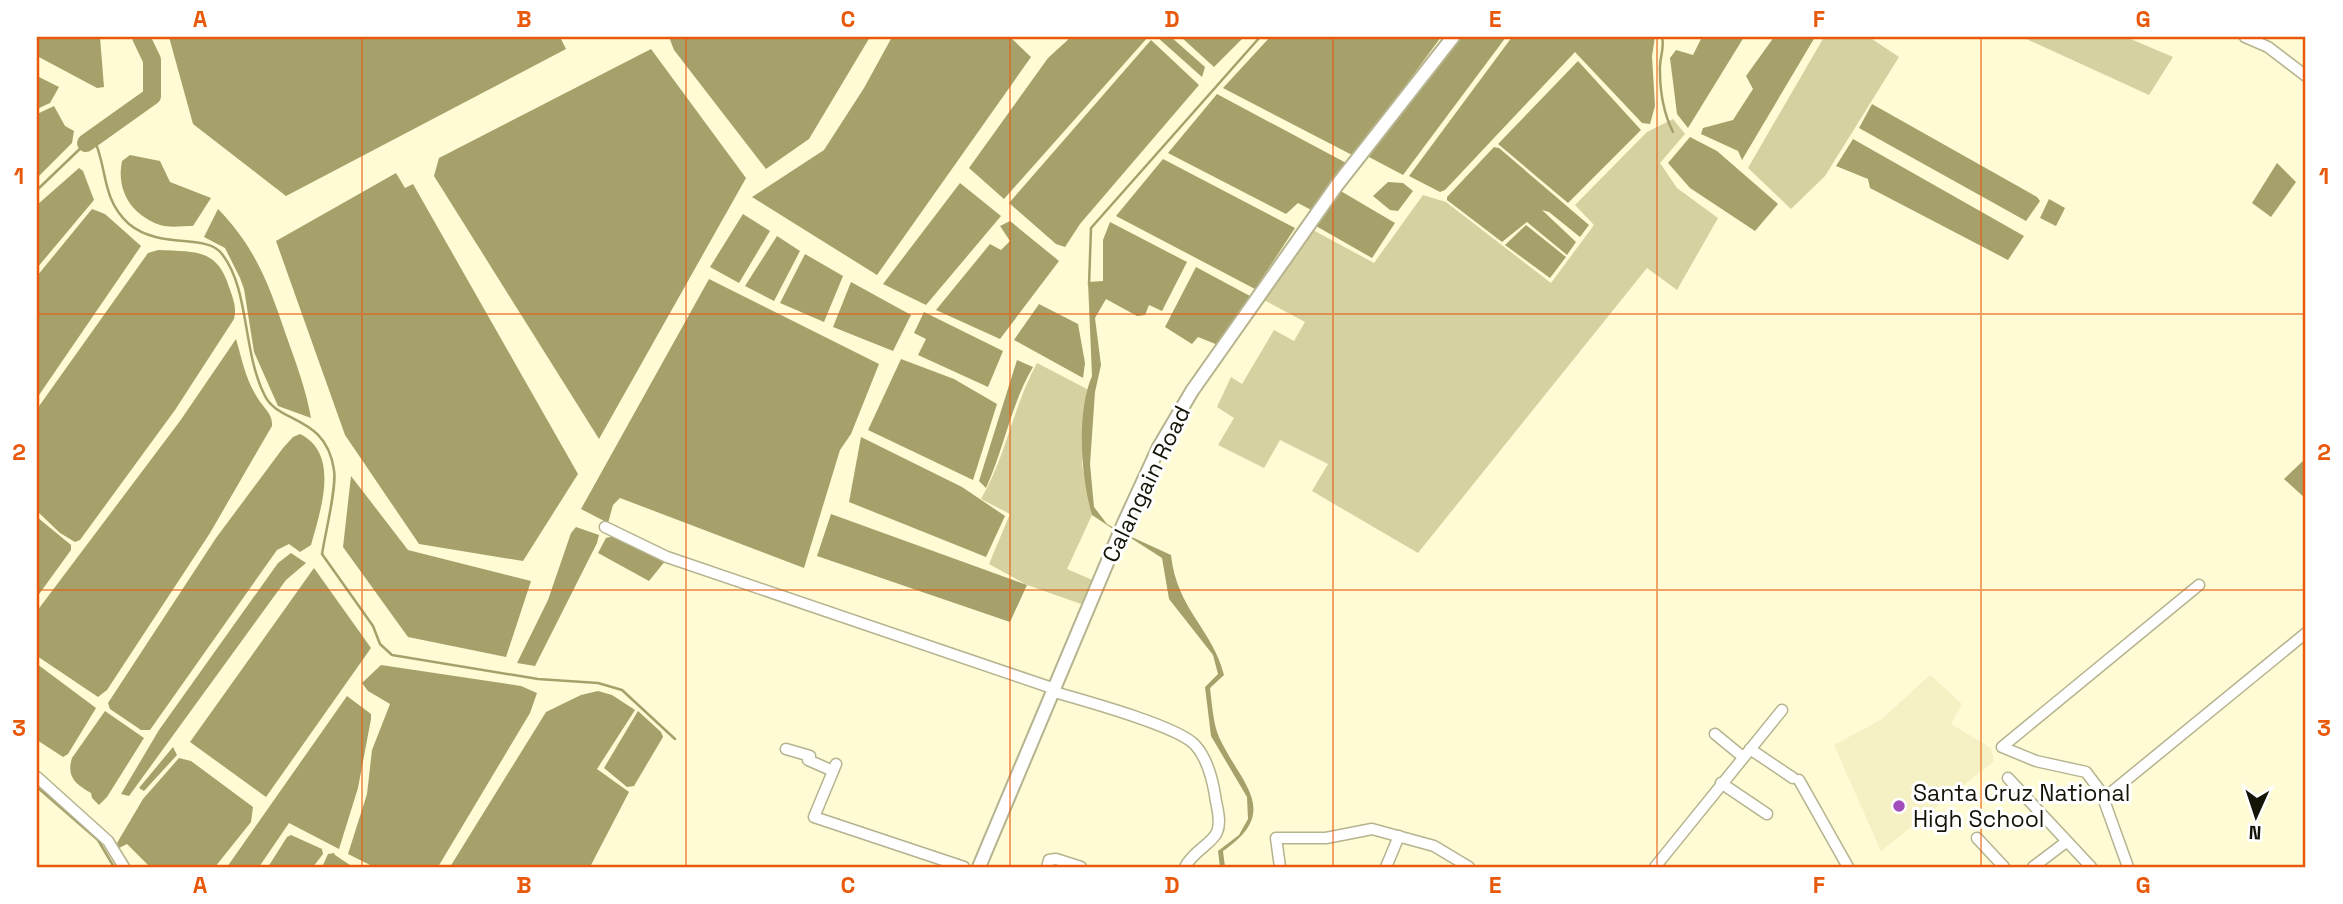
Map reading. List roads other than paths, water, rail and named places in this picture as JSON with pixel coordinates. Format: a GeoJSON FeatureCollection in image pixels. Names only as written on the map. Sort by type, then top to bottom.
{"type":"FeatureCollection","features":[{"type":"Feature","properties":{"kind":"street","name":"Calangain Road"},"geometry":{"type":"LineString","coordinates":[[979,867],[1121,530],[1159,447],[1192,391],[1337,185],[1452,37]]}},
{"type":"Feature","properties":{"kind":"street"},"geometry":{"type":"LineString","coordinates":[[2245,37],[2268,47],[2306,76]]}},
{"type":"Feature","properties":{"kind":"street"},"geometry":{"type":"LineString","coordinates":[[2268,47],[2276,37]]}},
{"type":"Feature","properties":{"kind":"street"},"geometry":{"type":"LineString","coordinates":[[606,527],[667,557],[1090,700],[1174,732],[1197,746],[1212,776],[1219,828],[1213,839],[1195,850],[1185,867]]}},
{"type":"Feature","properties":{"kind":"street"},"geometry":{"type":"LineString","coordinates":[[2128,867],[2103,799],[2086,772],[2036,761],[2002,747],[2199,585]]}},
{"type":"Feature","properties":{"kind":"street"},"geometry":{"type":"LineString","coordinates":[[2103,799],[2306,633]]}},
{"type":"Feature","properties":{"kind":"street"},"geometry":{"type":"LineString","coordinates":[[1655,867],[1782,710]]}},
{"type":"Feature","properties":{"kind":"street"},"geometry":{"type":"LineString","coordinates":[[1715,734],[1743,757]]}},
{"type":"Feature","properties":{"kind":"street"},"geometry":{"type":"LineString","coordinates":[[786,749],[810,756],[808,760],[834,768],[814,817],[964,867]]}},
{"type":"Feature","properties":{"kind":"street"},"geometry":{"type":"LineString","coordinates":[[1750,749],[1796,779],[1849,867]]}},
{"type":"Feature","properties":{"kind":"street"},"geometry":{"type":"LineString","coordinates":[[37,777],[108,841],[124,867]]}},
{"type":"Feature","properties":{"kind":"street"},"geometry":{"type":"LineString","coordinates":[[2008,778],[2091,867]]}},
{"type":"Feature","properties":{"kind":"street"},"geometry":{"type":"LineString","coordinates":[[1721,783],[1766,814]]}},
{"type":"Feature","properties":{"kind":"street"},"geometry":{"type":"LineString","coordinates":[[1280,867],[1276,838],[1326,838],[1371,829],[1434,846],[1469,867]]}},
{"type":"Feature","properties":{"kind":"street"},"geometry":{"type":"LineString","coordinates":[[1386,867],[1399,836]]}},
{"type":"Feature","properties":{"kind":"street"},"geometry":{"type":"LineString","coordinates":[[1977,838],[2004,867]]}},
{"type":"Feature","properties":{"kind":"street"},"geometry":{"type":"LineString","coordinates":[[2033,867],[2066,842]]}},
{"type":"Feature","properties":{"kind":"street"},"geometry":{"type":"LineString","coordinates":[[1047,867],[1049,860],[1056,859],[1081,867]]}},
{"type":"Feature","properties":{"kind":"waterway"},"geometry":{"type":"LineString","coordinates":[[86,143],[152,96],[152,60],[141,37]]}},
{"type":"Feature","properties":{"kind":"waterway"},"geometry":{"type":"LineString","coordinates":[[1089,285],[1091,228],[1260,37]]}},
{"type":"Feature","properties":{"kind":"waterway"},"geometry":{"type":"LineString","coordinates":[[1662,37],[1661,86],[1665,110],[1673,132]]}},
{"type":"Feature","properties":{"kind":"waterway"},"geometry":{"type":"LineString","coordinates":[[93,137],[113,204],[129,224],[154,237],[206,244],[222,254],[231,269],[242,303],[253,360],[265,396],[281,412],[312,430],[322,439],[329,452],[334,470],[334,487],[322,554],[373,626],[380,644],[392,655],[538,679],[598,683],[622,690],[675,739]]}},
{"type":"Feature","properties":{"kind":"waterway"},"geometry":{"type":"LineString","coordinates":[[37,190],[86,143]]}},
{"type":"Feature","properties":{"kind":"waterway"},"geometry":{"type":"LineString","coordinates":[[37,787],[98,840],[114,867]]}},
{"type":"Feature","properties":{"kind":"place","name":"Santa Cruz National High School"},"geometry":{"type":"Point","coordinates":[1899,806]}}]}
